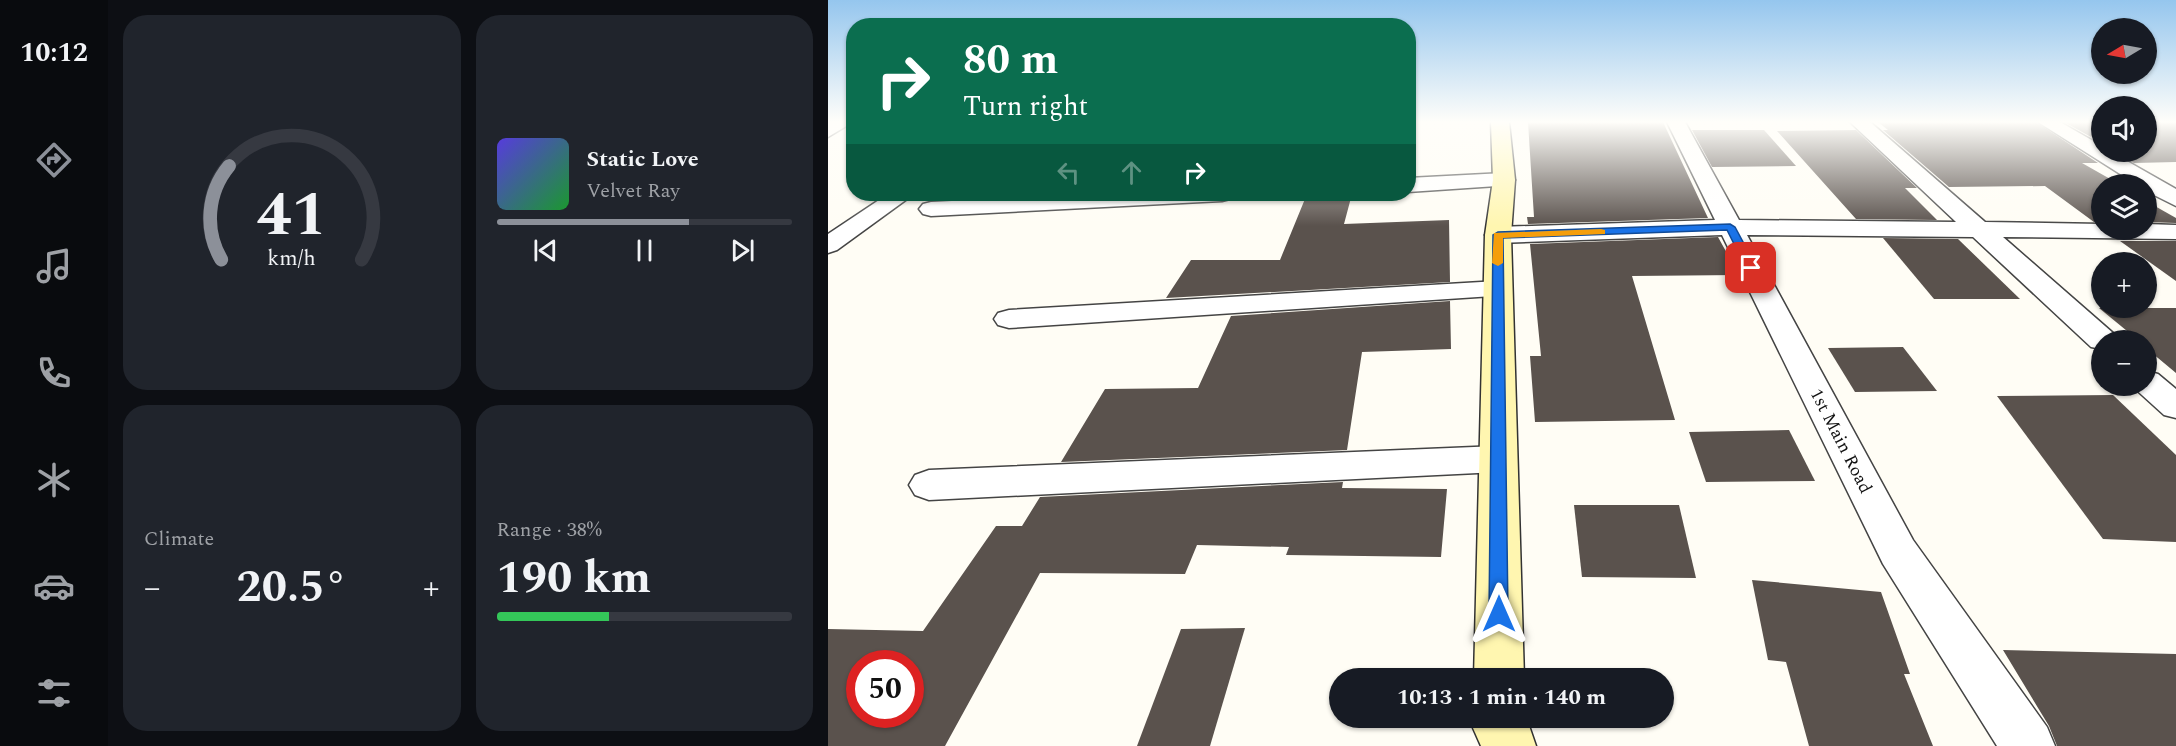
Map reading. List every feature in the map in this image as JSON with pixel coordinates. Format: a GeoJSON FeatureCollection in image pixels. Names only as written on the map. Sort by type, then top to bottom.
{"type":"FeatureCollection","features":[{"type":"Feature","properties":{"kind":"main road"},"geometry":{"type":"LineString","coordinates":[[1499,668],[1497,289],[1498,235],[1504,180],[1502,157]]}},
{"type":"Feature","properties":{"kind":"main road"},"geometry":{"type":"LineString","coordinates":[[1500,728],[1509,746]]}},
{"type":"Feature","properties":{"kind":"street","name":"1st Main Road"},"geometry":{"type":"LineString","coordinates":[[1694,157],[1898,552],[2028,746]]}},
{"type":"Feature","properties":{"kind":"street"},"geometry":{"type":"LineString","coordinates":[[1898,157],[2091,330]]}},
{"type":"Feature","properties":{"kind":"street"},"geometry":{"type":"LineString","coordinates":[[2105,157],[2176,199]]}},
{"type":"Feature","properties":{"kind":"street"},"geometry":{"type":"LineString","coordinates":[[1416,184],[1504,180]]}},
{"type":"Feature","properties":{"kind":"street"},"geometry":{"type":"LineString","coordinates":[[828,245],[893,201]]}},
{"type":"Feature","properties":{"kind":"street"},"geometry":{"type":"LineString","coordinates":[[931,208],[1076,201]]}},
{"type":"Feature","properties":{"kind":"street"},"geometry":{"type":"LineString","coordinates":[[1498,235],[1730,227],[1981,232],[2176,232]]}},
{"type":"Feature","properties":{"kind":"street"},"geometry":{"type":"LineString","coordinates":[[1009,319],[1497,289]]}},
{"type":"Feature","properties":{"kind":"street"},"geometry":{"type":"LineString","coordinates":[[2157,391],[2176,407]]}},
{"type":"Feature","properties":{"kind":"street"},"geometry":{"type":"LineString","coordinates":[[929,485],[1498,459]]}},
{"type":"Feature","properties":{"kind":"building"},"geometry":{"type":"Polygon","coordinates":[[[1530,157],[1679,157],[1708,218],[1528,224],[1527,217],[1534,217],[1530,157]]]}},
{"type":"Feature","properties":{"kind":"building"},"geometry":{"type":"Polygon","coordinates":[[[1706,157],[1788,157],[1796,166],[1712,167],[1706,157]]]}},
{"type":"Feature","properties":{"kind":"building"},"geometry":{"type":"Polygon","coordinates":[[[1800,157],[1884,157],[1917,188],[1905,188],[1937,220],[1856,219],[1800,157]]]}},
{"type":"Feature","properties":{"kind":"building"},"geometry":{"type":"Polygon","coordinates":[[[1914,157],[2089,157],[2091,162],[2098,163],[2082,163],[2101,174],[2091,174],[2091,220],[2045,186],[1949,187],[1914,157]]]}},
{"type":"Feature","properties":{"kind":"building"},"geometry":{"type":"Polygon","coordinates":[[[2157,157],[2176,157],[2176,162],[2134,163],[2132,162],[2157,162],[2157,157]]]}},
{"type":"Feature","properties":{"kind":"building"},"geometry":{"type":"Polygon","coordinates":[[[1304,201],[1350,201],[1344,224],[1449,220],[1450,282],[1166,298],[1191,260],[1280,260],[1304,201]]]}},
{"type":"Feature","properties":{"kind":"building"},"geometry":{"type":"Polygon","coordinates":[[[2157,207],[2176,218],[2176,223],[2157,222],[2157,207]]]}},
{"type":"Feature","properties":{"kind":"building"},"geometry":{"type":"Polygon","coordinates":[[[1718,237],[1739,275],[1632,276],[1675,420],[1535,422],[1530,356],[1541,356],[1530,244],[1718,237]]]}},
{"type":"Feature","properties":{"kind":"building"},"geometry":{"type":"Polygon","coordinates":[[[1883,238],[1958,239],[2020,299],[1934,299],[1883,238]]]}},
{"type":"Feature","properties":{"kind":"building"},"geometry":{"type":"Polygon","coordinates":[[[2120,241],[2176,241],[2176,281],[2157,267],[2157,252],[2135,252],[2120,241]]]}},
{"type":"Feature","properties":{"kind":"building"},"geometry":{"type":"Polygon","coordinates":[[[1450,301],[1451,349],[1362,352],[1347,450],[1061,462],[1105,389],[1198,388],[1231,316],[1450,301]]]}},
{"type":"Feature","properties":{"kind":"building"},"geometry":{"type":"Polygon","coordinates":[[[2157,308],[2176,308],[2176,373],[2157,357],[2157,330],[2126,330],[2111,318],[2157,318],[2157,308]]]}},
{"type":"Feature","properties":{"kind":"building"},"geometry":{"type":"Polygon","coordinates":[[[1903,347],[1937,391],[1855,392],[1828,348],[1903,347]]]}},
{"type":"Feature","properties":{"kind":"building"},"geometry":{"type":"Polygon","coordinates":[[[1997,396],[2114,396],[2176,455],[2176,542],[2103,539],[1997,396]]]}},
{"type":"Feature","properties":{"kind":"building"},"geometry":{"type":"Polygon","coordinates":[[[1789,430],[1815,481],[1706,482],[1689,432],[1789,430]]]}},
{"type":"Feature","properties":{"kind":"building"},"geometry":{"type":"Polygon","coordinates":[[[1343,482],[1342,488],[1447,489],[1441,557],[1286,555],[1289,547],[1197,545],[1185,574],[1040,573],[945,746],[828,746],[828,629],[923,631],[996,526],[1022,526],[1040,497],[1343,482]]]}},
{"type":"Feature","properties":{"kind":"building"},"geometry":{"type":"Polygon","coordinates":[[[1574,505],[1679,505],[1696,578],[1582,577],[1574,505]]]}},
{"type":"Feature","properties":{"kind":"building"},"geometry":{"type":"Polygon","coordinates":[[[1752,580],[1881,592],[1910,674],[1904,674],[1933,746],[1809,746],[1786,662],[1768,660],[1752,580]]]}},
{"type":"Feature","properties":{"kind":"building"},"geometry":{"type":"Polygon","coordinates":[[[1245,628],[1210,746],[1137,746],[1181,629],[1245,628]]]}},
{"type":"Feature","properties":{"kind":"building"},"geometry":{"type":"Polygon","coordinates":[[[2003,650],[2176,654],[2176,746],[2057,746],[2049,726],[2003,650]]]}},
{"type":"Feature","properties":{"kind":"slow traffic"},"geometry":{"type":"LineString","coordinates":[[1498,263],[1498,235],[1601,232]]}},
{"type":"Feature","properties":{"kind":"route"},"geometry":{"type":"LineString","coordinates":[[1499,614],[1498,235],[1730,227],[1751,268]]}}]}
